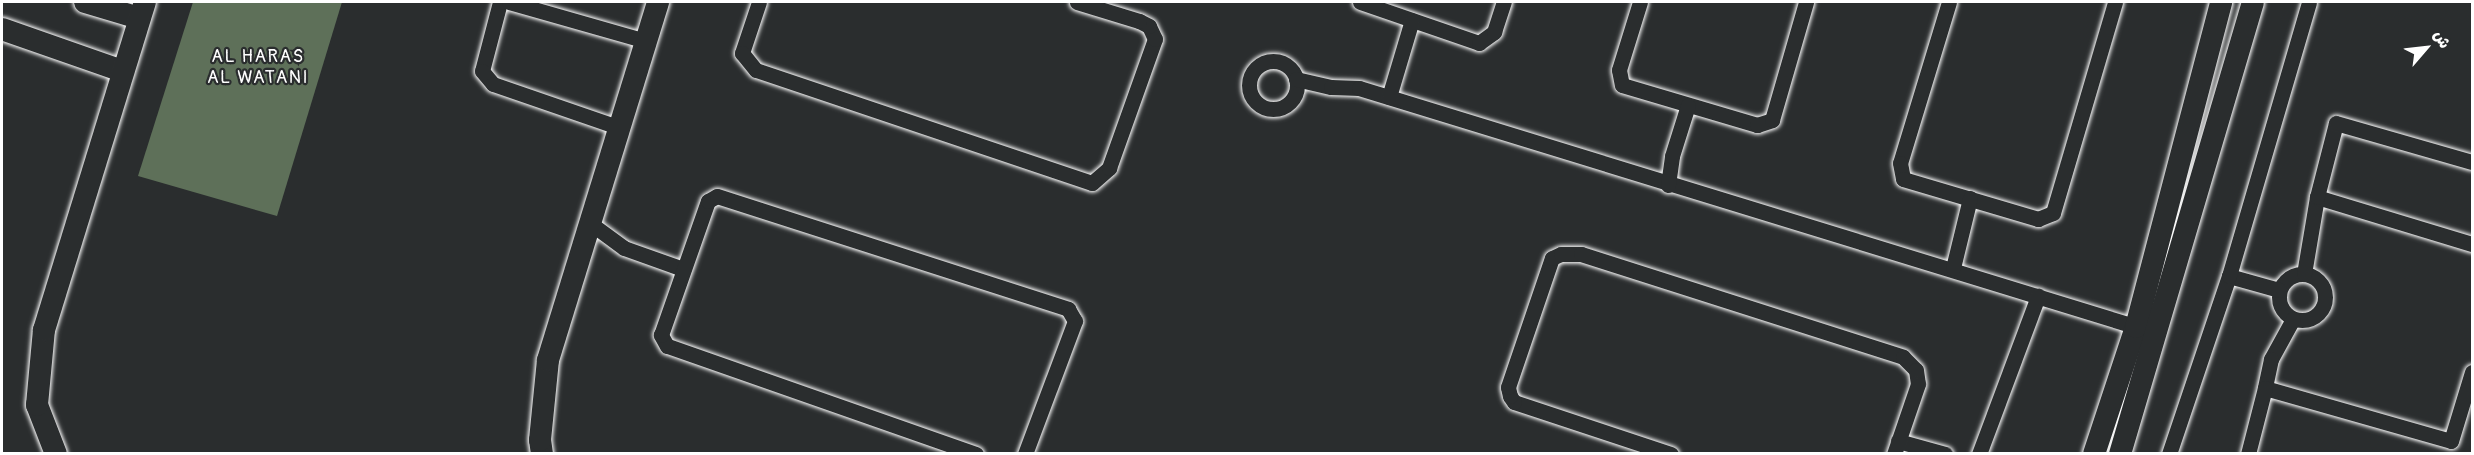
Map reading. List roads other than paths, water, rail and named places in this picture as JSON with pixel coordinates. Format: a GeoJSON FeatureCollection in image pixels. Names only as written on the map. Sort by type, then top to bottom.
{"type":"FeatureCollection","features":[{"type":"Feature","properties":{"kind":"street"},"geometry":{"type":"LineString","coordinates":[[56,453],[37,405],[44,330],[142,10],[85,2]]}},
{"type":"Feature","properties":{"kind":"street"},"geometry":{"type":"LineString","coordinates":[[500,2],[482,71],[493,84],[618,127]]}},
{"type":"Feature","properties":{"kind":"street"},"geometry":{"type":"LineString","coordinates":[[516,2],[646,41]]}},
{"type":"Feature","properties":{"kind":"street"},"geometry":{"type":"LineString","coordinates":[[542,453],[540,440],[549,360],[618,127],[658,2]]}},
{"type":"Feature","properties":{"kind":"street"},"geometry":{"type":"LineString","coordinates":[[759,2],[742,53],[756,70],[1092,183],[1109,168],[1155,39],[1149,26],[1139,21],[1077,2]]}},
{"type":"Feature","properties":{"kind":"street"},"geometry":{"type":"LineString","coordinates":[[1360,2],[1479,43],[1494,32],[1504,2]]}},
{"type":"Feature","properties":{"kind":"street"},"geometry":{"type":"LineString","coordinates":[[1640,2],[1619,70],[1622,85],[1757,125],[1772,120],[1806,2]]}},
{"type":"Feature","properties":{"kind":"street"},"geometry":{"type":"LineString","coordinates":[[1949,2],[1900,163],[1903,179],[2038,219],[2053,213],[2115,2]]}},
{"type":"Feature","properties":{"kind":"street"},"geometry":{"type":"LineString","coordinates":[[2120,453],[2221,2]]}},
{"type":"Feature","properties":{"kind":"street"},"geometry":{"type":"LineString","coordinates":[[2094,453],[2146,329],[2253,2]]}},
{"type":"Feature","properties":{"kind":"street"},"geometry":{"type":"LineString","coordinates":[[2169,453],[2229,276],[2309,2]]}},
{"type":"Feature","properties":{"kind":"street"},"geometry":{"type":"LineString","coordinates":[[1389,98],[1412,20]]}},
{"type":"Feature","properties":{"kind":"street"},"geometry":{"type":"LineString","coordinates":[[2,29],[122,71]]}},
{"type":"Feature","properties":{"kind":"street"},"geometry":{"type":"LineString","coordinates":[[1296,79],[1331,87],[1359,88],[1668,185],[1953,268],[2146,329]]}},
{"type":"Feature","properties":{"kind":"street"},"geometry":{"type":"LineString","coordinates":[[1668,185],[1672,156],[1688,105]]}},
{"type":"Feature","properties":{"kind":"street"},"geometry":{"type":"LineString","coordinates":[[2304,274],[2317,197],[2336,123],[2472,162]]}},
{"type":"Feature","properties":{"kind":"street"},"geometry":{"type":"LineString","coordinates":[[976,453],[675,352],[661,335],[703,209],[717,196],[1058,303],[1068,309],[1074,321],[1025,453]]}},
{"type":"Feature","properties":{"kind":"street"},"geometry":{"type":"LineString","coordinates":[[2317,197],[2472,244]]}},
{"type":"Feature","properties":{"kind":"street"},"geometry":{"type":"LineString","coordinates":[[1953,268],[1970,198]]}},
{"type":"Feature","properties":{"kind":"street"},"geometry":{"type":"LineString","coordinates":[[590,223],[624,248],[683,269]]}},
{"type":"Feature","properties":{"kind":"street"},"geometry":{"type":"LineString","coordinates":[[1671,453],[1514,402],[1510,396],[1508,387],[1552,258],[1561,254],[1581,254],[1903,357],[1916,370],[1918,384],[1896,447],[1945,453]]}},
{"type":"Feature","properties":{"kind":"street"},"geometry":{"type":"LineString","coordinates":[[2304,274],[2323,287],[2325,303],[2309,320],[2293,319],[2279,304],[2279,290],[2289,277],[2304,274]]}},
{"type":"Feature","properties":{"kind":"street"},"geometry":{"type":"LineString","coordinates":[[2229,276],[2279,290]]}},
{"type":"Feature","properties":{"kind":"street"},"geometry":{"type":"LineString","coordinates":[[1979,453],[2038,296]]}},
{"type":"Feature","properties":{"kind":"street"},"geometry":{"type":"LineString","coordinates":[[2248,453],[2271,359],[2293,319]]}},
{"type":"Feature","properties":{"kind":"street"},"geometry":{"type":"LineString","coordinates":[[2265,388],[2449,447],[2472,372]]}},
{"type":"Feature","properties":{"kind":"district","name":"AL HARAS AL WATANI"},"geometry":{"type":"Point","coordinates":[258,68]}}]}
